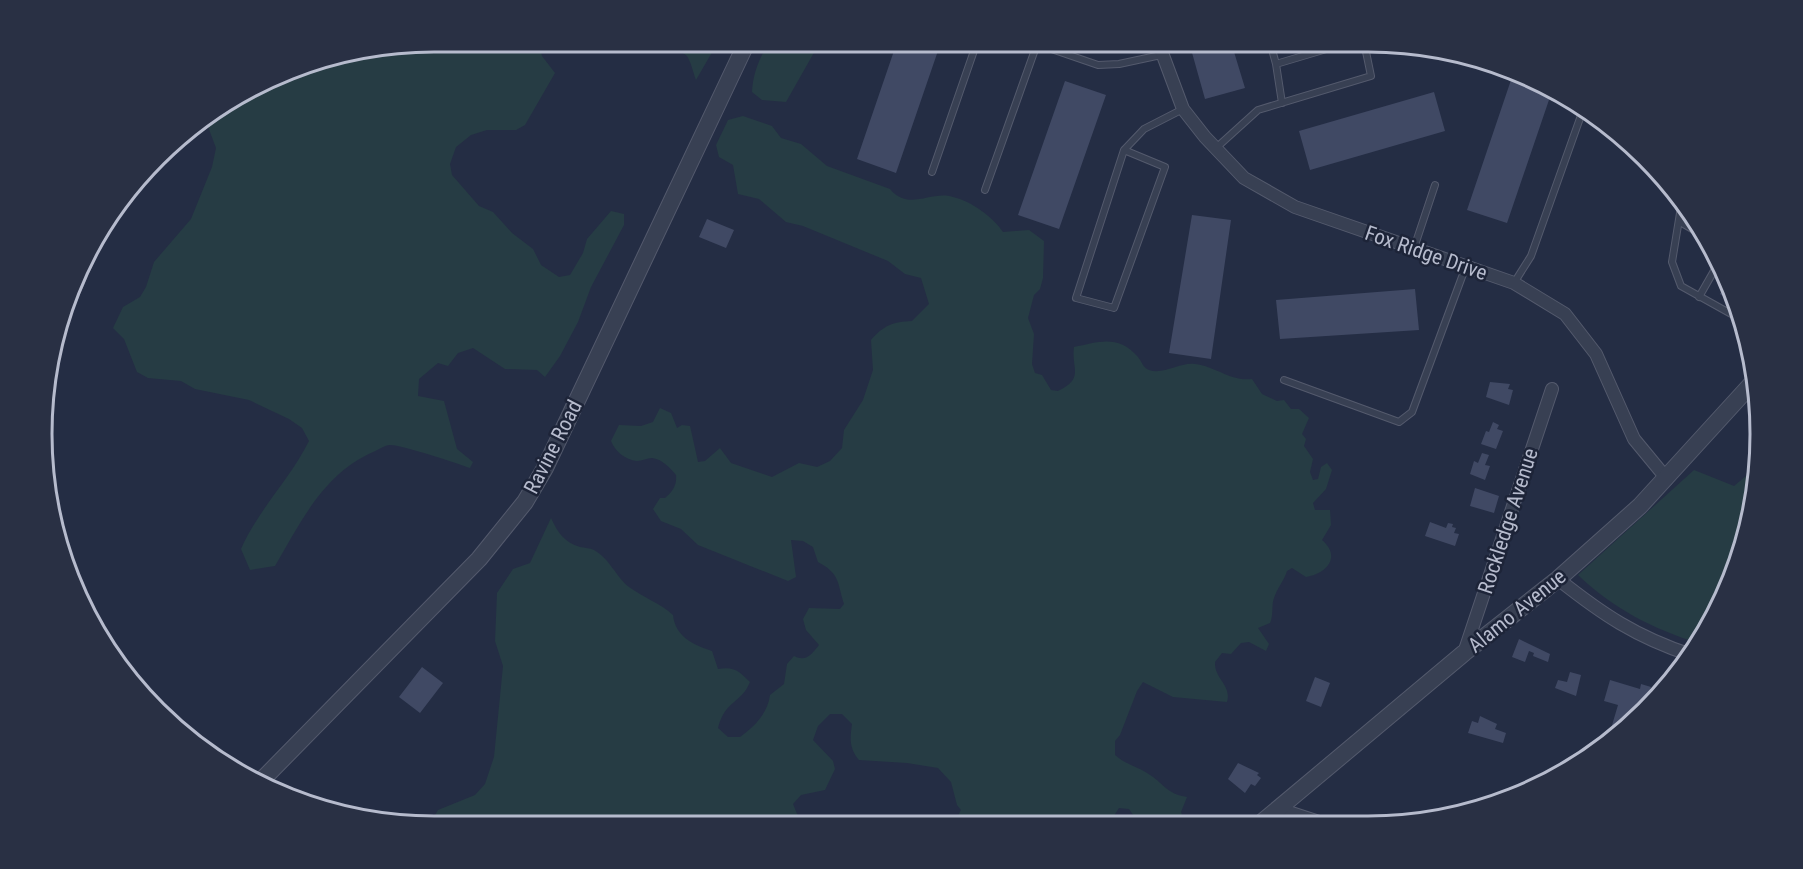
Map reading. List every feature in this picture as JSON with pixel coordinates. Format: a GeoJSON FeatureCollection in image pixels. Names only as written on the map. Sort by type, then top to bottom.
{"type":"FeatureCollection","features":[{"type":"Feature","properties":{"kind":"street","name":"Ravine Road"},"geometry":{"type":"LineString","coordinates":[[265,777],[479,559],[525,502],[545,468],[742,52]]}},
{"type":"Feature","properties":{"kind":"street","name":"Fox Ridge Drive"},"geometry":{"type":"LineString","coordinates":[[1160,52],[1183,109],[1215,149],[1244,178],[1270,195],[1295,207],[1514,283],[1565,314],[1596,354],[1634,439],[1667,479]]}},
{"type":"Feature","properties":{"kind":"street","name":"Alamo Avenue"},"geometry":{"type":"LineString","coordinates":[[1270,816],[1464,653],[1558,579],[1667,479],[1747,388]]}},
{"type":"Feature","properties":{"kind":"street","name":"Rockledge Avenue"},"geometry":{"type":"LineString","coordinates":[[1464,653],[1552,389]]}},
{"type":"Feature","properties":{"kind":"street"},"geometry":{"type":"LineString","coordinates":[[1558,579],[1605,616],[1682,652]]}},
{"type":"Feature","properties":{"kind":"street"},"geometry":{"type":"LineString","coordinates":[[1279,809],[1300,816]]}},
{"type":"Feature","properties":{"kind":"lane"},"geometry":{"type":"LineString","coordinates":[[932,172],[974,52]]}},
{"type":"Feature","properties":{"kind":"lane"},"geometry":{"type":"LineString","coordinates":[[985,190],[1031,52]]}},
{"type":"Feature","properties":{"kind":"lane"},"geometry":{"type":"LineString","coordinates":[[1061,52],[1098,64],[1119,64],[1161,55]]}},
{"type":"Feature","properties":{"kind":"lane"},"geometry":{"type":"LineString","coordinates":[[1273,52],[1282,103]]}},
{"type":"Feature","properties":{"kind":"lane"},"geometry":{"type":"LineString","coordinates":[[1276,64],[1316,52]]}},
{"type":"Feature","properties":{"kind":"lane"},"geometry":{"type":"LineString","coordinates":[[1215,149],[1258,110],[1371,76],[1366,52]]}},
{"type":"Feature","properties":{"kind":"lane"},"geometry":{"type":"LineString","coordinates":[[1124,150],[1165,167],[1114,308],[1076,298],[1124,150],[1144,129],[1183,109]]}},
{"type":"Feature","properties":{"kind":"lane"},"geometry":{"type":"LineString","coordinates":[[1514,283],[1530,256],[1580,117]]}},
{"type":"Feature","properties":{"kind":"lane"},"geometry":{"type":"LineString","coordinates":[[1414,249],[1435,185]]}},
{"type":"Feature","properties":{"kind":"lane"},"geometry":{"type":"LineString","coordinates":[[1681,214],[1672,262],[1681,286],[1730,314]]}},
{"type":"Feature","properties":{"kind":"lane"},"geometry":{"type":"LineString","coordinates":[[1680,222],[1689,227]]}},
{"type":"Feature","properties":{"kind":"lane"},"geometry":{"type":"LineString","coordinates":[[1284,380],[1399,422],[1412,412],[1466,266]]}},
{"type":"Feature","properties":{"kind":"lane"},"geometry":{"type":"LineString","coordinates":[[1700,297],[1714,272]]}},
{"type":"Feature","properties":{"kind":"shaded area"},"geometry":{"type":"Polygon","coordinates":[[[541,52],[555,73],[525,125],[516,130],[487,130],[471,135],[456,147],[450,164],[452,175],[479,206],[493,212],[512,233],[533,249],[541,265],[559,277],[570,275],[583,253],[587,239],[611,211],[624,214],[624,225],[591,287],[578,322],[560,356],[545,377],[537,370],[505,369],[473,348],[458,353],[448,366],[438,363],[419,379],[418,396],[444,401],[457,449],[473,462],[470,468],[404,448],[390,445],[384,447],[355,461],[327,486],[304,516],[275,566],[250,570],[241,549],[256,521],[309,441],[302,428],[289,419],[249,400],[195,389],[181,381],[148,378],[137,372],[124,339],[113,328],[123,307],[140,297],[146,287],[154,262],[191,219],[212,167],[216,148],[208,127],[266,92],[312,73],[360,60],[410,53],[541,52]]]}},
{"type":"Feature","properties":{"kind":"shaded area"},"geometry":{"type":"Polygon","coordinates":[[[678,52],[712,52],[696,80],[688,58],[678,52]]]}},
{"type":"Feature","properties":{"kind":"shaded area"},"geometry":{"type":"Polygon","coordinates":[[[764,52],[814,52],[786,102],[762,100],[752,92],[757,66],[764,52]]]}},
{"type":"Feature","properties":{"kind":"shaded area"},"geometry":{"type":"Polygon","coordinates":[[[743,116],[772,126],[781,138],[801,144],[827,166],[890,189],[897,196],[912,200],[937,196],[960,199],[981,210],[1003,232],[1029,230],[1044,241],[1043,278],[1040,289],[1034,295],[1028,318],[1034,334],[1032,364],[1035,373],[1042,375],[1051,390],[1058,391],[1074,377],[1074,347],[1092,343],[1116,342],[1131,350],[1149,370],[1160,371],[1195,364],[1237,378],[1252,379],[1262,394],[1277,401],[1284,400],[1291,409],[1299,409],[1309,418],[1302,434],[1306,439],[1304,446],[1313,459],[1310,472],[1313,480],[1318,479],[1321,467],[1327,463],[1332,470],[1326,489],[1313,503],[1315,510],[1330,510],[1331,525],[1322,540],[1331,553],[1329,564],[1320,572],[1306,577],[1292,568],[1287,571],[1274,598],[1270,623],[1258,628],[1269,644],[1266,651],[1249,642],[1241,643],[1231,654],[1222,653],[1215,662],[1217,673],[1227,691],[1227,702],[1173,697],[1143,682],[1137,691],[1120,735],[1115,741],[1115,755],[1147,773],[1170,791],[1187,797],[1181,812],[1182,816],[1134,816],[1129,809],[1119,808],[1114,816],[958,816],[961,810],[957,805],[951,782],[938,768],[907,763],[859,760],[851,743],[852,724],[842,714],[830,714],[818,726],[813,740],[833,761],[835,769],[825,790],[801,795],[793,804],[799,816],[434,816],[438,810],[475,795],[485,784],[494,757],[503,666],[495,641],[497,593],[513,569],[530,563],[551,518],[566,540],[600,554],[629,587],[673,615],[677,629],[686,639],[712,651],[718,669],[736,670],[750,682],[721,719],[718,728],[728,737],[740,737],[755,724],[763,714],[770,695],[784,684],[787,664],[794,656],[805,658],[819,645],[806,630],[803,619],[809,608],[840,609],[844,604],[834,574],[818,562],[813,547],[803,541],[791,540],[796,577],[788,581],[698,545],[681,529],[661,521],[653,509],[660,498],[665,498],[672,490],[676,482],[676,475],[659,460],[650,458],[637,461],[625,457],[611,441],[619,425],[641,426],[653,422],[660,408],[671,413],[677,428],[682,425],[690,426],[698,462],[705,461],[720,448],[731,463],[772,477],[799,463],[817,467],[830,461],[842,448],[844,430],[863,400],[873,370],[871,340],[889,325],[912,321],[929,304],[921,278],[905,274],[888,261],[803,226],[786,222],[759,199],[738,194],[733,165],[719,157],[716,145],[728,120],[743,116]]]}},
{"type":"Feature","properties":{"kind":"shaded area"},"geometry":{"type":"Polygon","coordinates":[[[1694,470],[1734,486],[1748,474],[1743,509],[1730,557],[1711,603],[1690,640],[1634,616],[1605,598],[1578,575],[1694,470]]]}},
{"type":"Feature","properties":{"kind":"building"},"geometry":{"type":"Polygon","coordinates":[[[894,52],[938,52],[896,173],[857,159],[894,52]]]}},
{"type":"Feature","properties":{"kind":"building"},"geometry":{"type":"Polygon","coordinates":[[[1192,52],[1234,52],[1245,88],[1205,99],[1192,52]]]}},
{"type":"Feature","properties":{"kind":"building"},"geometry":{"type":"Polygon","coordinates":[[[1511,80],[1549,99],[1507,223],[1467,210],[1511,80]]]}},
{"type":"Feature","properties":{"kind":"building"},"geometry":{"type":"Polygon","coordinates":[[[1065,81],[1106,95],[1059,229],[1018,215],[1065,81]]]}},
{"type":"Feature","properties":{"kind":"building"},"geometry":{"type":"Polygon","coordinates":[[[1434,92],[1445,131],[1310,170],[1299,131],[1434,92]]]}},
{"type":"Feature","properties":{"kind":"building"},"geometry":{"type":"Polygon","coordinates":[[[1192,215],[1231,220],[1211,359],[1169,353],[1192,215]]]}},
{"type":"Feature","properties":{"kind":"building"},"geometry":{"type":"Polygon","coordinates":[[[707,219],[734,230],[726,248],[699,237],[707,219]]]}},
{"type":"Feature","properties":{"kind":"building"},"geometry":{"type":"Polygon","coordinates":[[[1415,289],[1419,330],[1280,339],[1276,300],[1415,289]]]}},
{"type":"Feature","properties":{"kind":"building"},"geometry":{"type":"Polygon","coordinates":[[[1490,382],[1510,384],[1508,389],[1513,390],[1509,405],[1486,397],[1490,382]]]}},
{"type":"Feature","properties":{"kind":"building"},"geometry":{"type":"Polygon","coordinates":[[[1493,422],[1499,425],[1497,429],[1503,431],[1496,449],[1481,444],[1486,431],[1489,432],[1493,422]]]}},
{"type":"Feature","properties":{"kind":"building"},"geometry":{"type":"Polygon","coordinates":[[[1482,453],[1489,455],[1485,465],[1490,466],[1485,480],[1470,474],[1474,461],[1478,463],[1482,453]]]}},
{"type":"Feature","properties":{"kind":"building"},"geometry":{"type":"Polygon","coordinates":[[[1475,488],[1499,496],[1494,513],[1470,506],[1475,488]]]}},
{"type":"Feature","properties":{"kind":"building"},"geometry":{"type":"Polygon","coordinates":[[[1430,522],[1446,528],[1448,523],[1453,524],[1452,527],[1456,528],[1454,533],[1459,534],[1455,546],[1425,536],[1430,522]]]}},
{"type":"Feature","properties":{"kind":"building"},"geometry":{"type":"Polygon","coordinates":[[[1519,639],[1550,654],[1548,662],[1533,656],[1534,653],[1529,651],[1525,662],[1512,657],[1519,639]]]}},
{"type":"Feature","properties":{"kind":"building"},"geometry":{"type":"Polygon","coordinates":[[[422,667],[443,683],[420,713],[399,697],[422,667]]]}},
{"type":"Feature","properties":{"kind":"building"},"geometry":{"type":"Polygon","coordinates":[[[1570,672],[1581,675],[1576,696],[1555,688],[1558,680],[1567,682],[1570,672]]]}},
{"type":"Feature","properties":{"kind":"building"},"geometry":{"type":"Polygon","coordinates":[[[1315,677],[1330,683],[1321,707],[1306,701],[1315,677]]]}},
{"type":"Feature","properties":{"kind":"building"},"geometry":{"type":"Polygon","coordinates":[[[1610,680],[1640,689],[1641,684],[1651,687],[1649,694],[1639,705],[1611,730],[1618,705],[1604,701],[1610,680]]]}},
{"type":"Feature","properties":{"kind":"building"},"geometry":{"type":"Polygon","coordinates":[[[1480,716],[1497,724],[1495,729],[1506,733],[1503,743],[1468,733],[1472,721],[1478,723],[1480,716]]]}},
{"type":"Feature","properties":{"kind":"building"},"geometry":{"type":"Polygon","coordinates":[[[1238,763],[1259,773],[1257,775],[1261,778],[1255,786],[1251,784],[1245,793],[1228,779],[1238,763]]]}}]}
